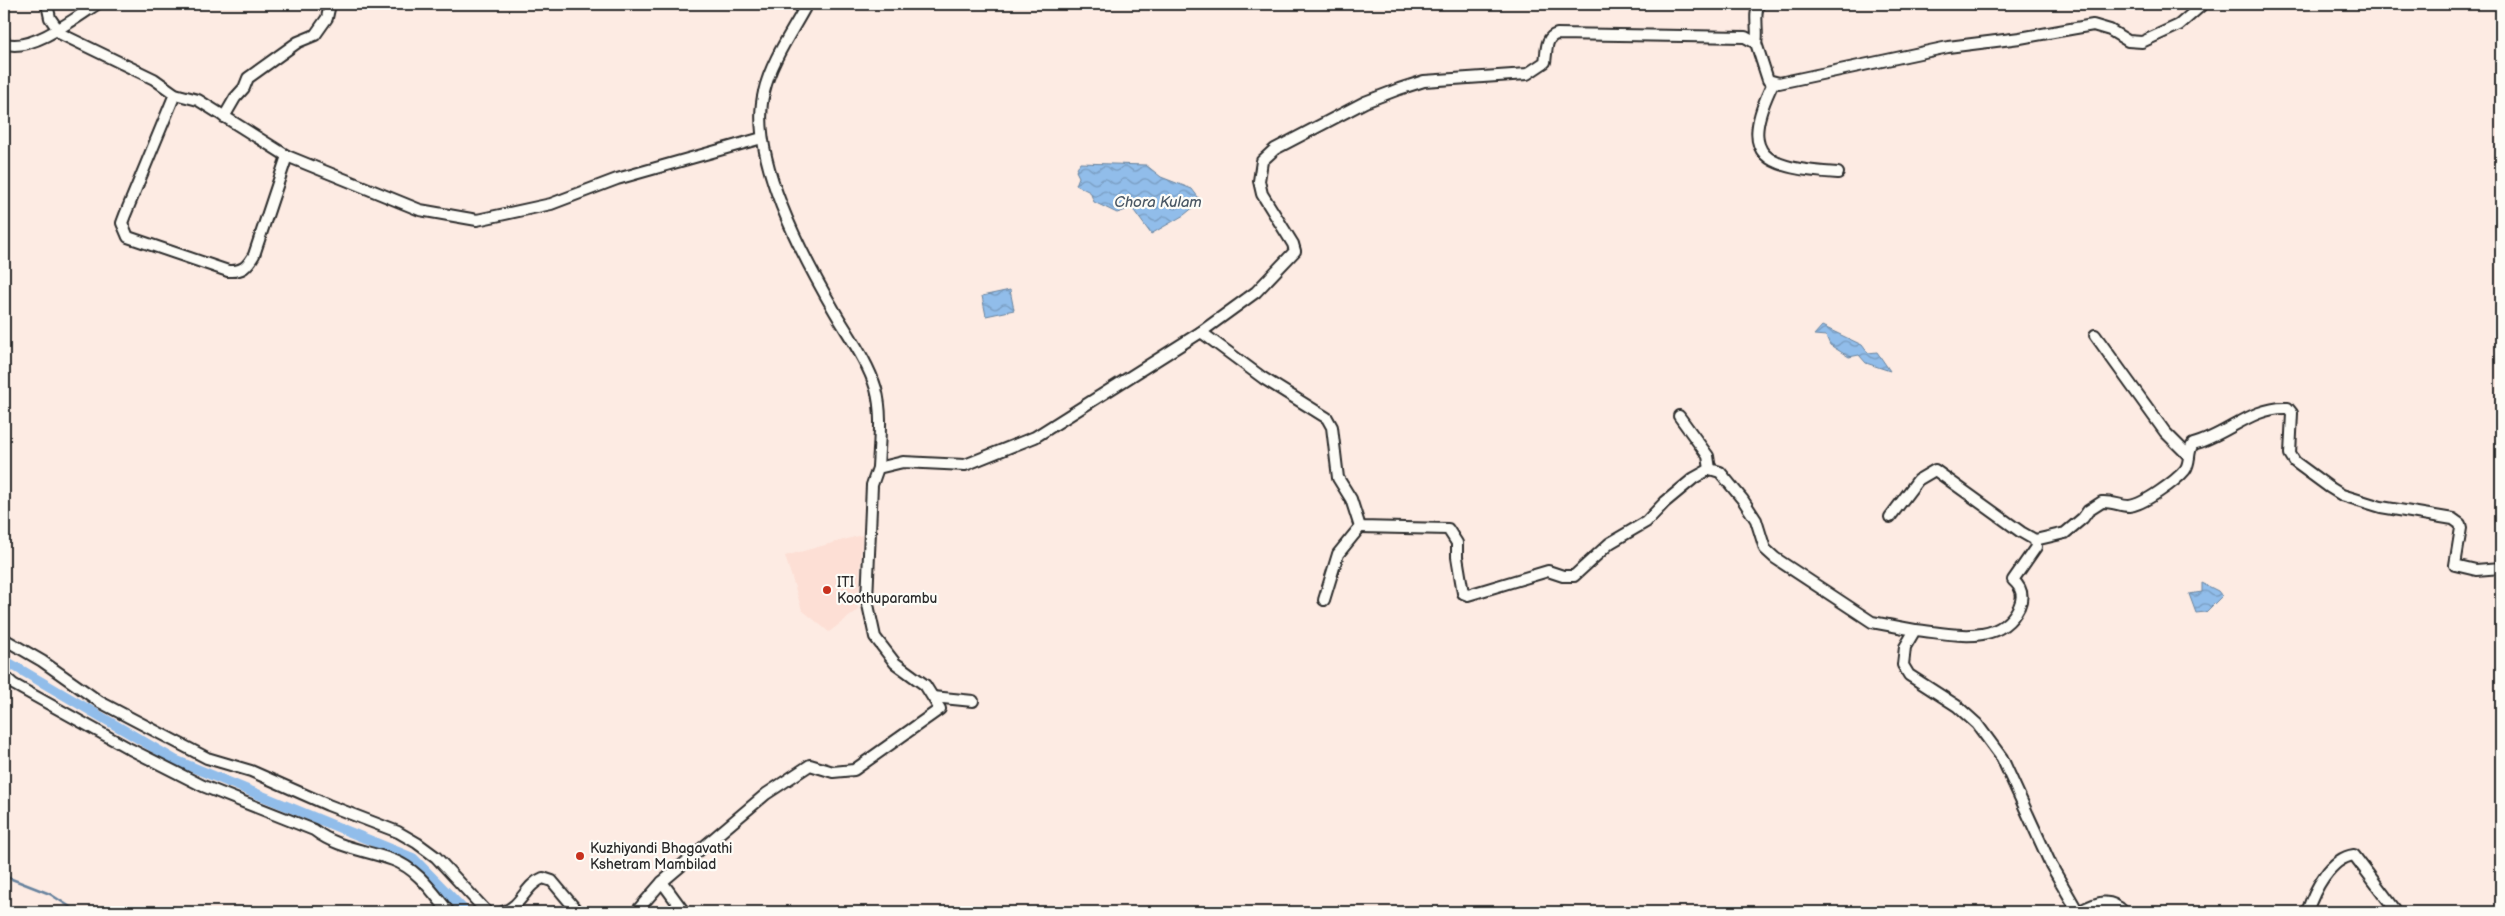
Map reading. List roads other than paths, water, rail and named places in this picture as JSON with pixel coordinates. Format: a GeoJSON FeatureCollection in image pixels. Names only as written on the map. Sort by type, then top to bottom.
{"type":"FeatureCollection","features":[{"type":"Feature","properties":{"kind":"street"},"geometry":{"type":"LineString","coordinates":[[47,4],[50,18],[56,29],[87,49],[154,79],[175,94],[198,100],[287,156],[420,210],[477,220],[551,204],[617,179],[762,138]]}},
{"type":"Feature","properties":{"kind":"street"},"geometry":{"type":"LineString","coordinates":[[4,43],[13,47],[29,42],[56,29],[97,4]]}},
{"type":"Feature","properties":{"kind":"street"},"geometry":{"type":"LineString","coordinates":[[224,117],[235,98],[244,88],[248,78],[298,42],[315,35],[327,18],[330,4]]}},
{"type":"Feature","properties":{"kind":"street"},"geometry":{"type":"LineString","coordinates":[[636,912],[662,882],[766,794],[810,765],[833,772],[854,770],[940,709],[925,685],[895,664],[875,637],[866,600],[872,485],[878,468],[880,418],[876,389],[792,229],[771,175],[762,138],[763,94],[769,75],[807,4]]}},
{"type":"Feature","properties":{"kind":"street"},"geometry":{"type":"LineString","coordinates":[[1759,4],[1756,10],[1758,35],[1756,43],[1766,75],[1774,83]]}},
{"type":"Feature","properties":{"kind":"street"},"geometry":{"type":"LineString","coordinates":[[1774,83],[1948,47],[2020,38],[2094,25],[2102,27],[2128,41],[2142,42],[2178,25],[2203,4]]}},
{"type":"Feature","properties":{"kind":"street"},"geometry":{"type":"LineString","coordinates":[[878,468],[903,462],[965,465],[1035,437],[1201,332],[1256,292],[1295,251],[1293,244],[1262,194],[1258,181],[1262,161],[1275,149],[1364,102],[1424,81],[1527,74],[1545,62],[1549,39],[1552,35],[1557,34],[1745,37],[1756,43]]}},
{"type":"Feature","properties":{"kind":"street"},"geometry":{"type":"LineString","coordinates":[[1774,83],[1756,124],[1757,142],[1760,149],[1768,157],[1785,166],[1838,173]]}},
{"type":"Feature","properties":{"kind":"street"},"geometry":{"type":"LineString","coordinates":[[175,94],[122,223],[128,237],[228,271],[239,271],[248,265],[254,255],[287,156]]}},
{"type":"Feature","properties":{"kind":"street"},"geometry":{"type":"LineString","coordinates":[[1201,332],[1264,378],[1328,418],[1332,427],[1338,478],[1351,499],[1360,527]]}},
{"type":"Feature","properties":{"kind":"street"},"geometry":{"type":"LineString","coordinates":[[2095,336],[2165,432],[2190,456]]}},
{"type":"Feature","properties":{"kind":"street"},"geometry":{"type":"LineString","coordinates":[[1890,517],[1918,480],[1935,470],[2015,528],[2035,540],[2065,533],[2083,518],[2088,511],[2102,502],[2126,506],[2141,502],[2185,470],[2190,461],[2191,446],[2216,436],[2225,428],[2266,410],[2288,408],[2292,413],[2290,454],[2295,462],[2342,495],[2381,507],[2453,519],[2462,528],[2455,565],[2476,570],[2501,568]]}},
{"type":"Feature","properties":{"kind":"street"},"geometry":{"type":"LineString","coordinates":[[1679,416],[1708,456],[1710,469]]}},
{"type":"Feature","properties":{"kind":"street"},"geometry":{"type":"LineString","coordinates":[[1360,527],[1448,529],[1457,543],[1457,557],[1463,593],[1468,595],[1548,571],[1563,576],[1574,576],[1610,543],[1646,522],[1664,502],[1694,478],[1710,469],[1720,472],[1743,500],[1756,520],[1765,549],[1775,558],[1872,622],[1915,630],[1970,636],[1987,634],[1998,629],[2012,618],[2019,606],[2022,595],[2020,586],[2013,580],[2023,563],[2036,547],[2035,540]]}},
{"type":"Feature","properties":{"kind":"street"},"geometry":{"type":"LineString","coordinates":[[1324,600],[1338,554],[1360,527]]}},
{"type":"Feature","properties":{"kind":"street"},"geometry":{"type":"LineString","coordinates":[[1915,630],[1905,647],[1903,665],[1909,675],[1957,706],[1977,724],[2002,758],[2051,865],[2078,912],[2094,904],[2107,901],[2117,904],[2124,912]]}},
{"type":"Feature","properties":{"kind":"street"},"geometry":{"type":"LineString","coordinates":[[1905,647],[1933,632]]}},
{"type":"Feature","properties":{"kind":"street"},"geometry":{"type":"LineString","coordinates":[[4,639],[42,661],[100,702],[207,758],[251,771],[328,805],[398,832],[436,857],[484,908],[499,912]]}},
{"type":"Feature","properties":{"kind":"street"},"geometry":{"type":"LineString","coordinates":[[4,676],[13,684],[130,749],[203,786],[314,830],[325,839],[395,860],[418,876],[449,912]]}},
{"type":"Feature","properties":{"kind":"street"},"geometry":{"type":"LineString","coordinates":[[933,697],[974,702]]}},
{"type":"Feature","properties":{"kind":"street"},"geometry":{"type":"LineString","coordinates":[[2308,912],[2313,896],[2322,880],[2345,857],[2354,856],[2397,912]]}},
{"type":"Feature","properties":{"kind":"street"},"geometry":{"type":"LineString","coordinates":[[503,912],[514,909],[534,882],[543,878],[552,882],[578,912]]}},
{"type":"Feature","properties":{"kind":"street"},"geometry":{"type":"LineString","coordinates":[[662,882],[684,912]]}},
{"type":"Feature","properties":{"kind":"water","name":"Chora Kulam"},"geometry":{"type":"Polygon","coordinates":[[[1080,163],[1146,165],[1161,177],[1192,189],[1201,201],[1184,215],[1151,234],[1132,208],[1117,213],[1094,202],[1090,192],[1076,185],[1079,177],[1076,171],[1080,163]]]}},
{"type":"Feature","properties":{"kind":"water"},"geometry":{"type":"Polygon","coordinates":[[[1010,290],[1014,310],[986,316],[982,296],[1010,290]]]}},
{"type":"Feature","properties":{"kind":"water"},"geometry":{"type":"Polygon","coordinates":[[[1822,326],[1862,345],[1868,353],[1877,352],[1890,371],[1866,363],[1859,355],[1849,357],[1830,345],[1826,336],[1814,335],[1822,326]]]}},
{"type":"Feature","properties":{"kind":"water"},"geometry":{"type":"Polygon","coordinates":[[[2202,583],[2218,591],[2222,596],[2206,612],[2196,613],[2189,594],[2202,592],[2202,583]]]}},
{"type":"Feature","properties":{"kind":"waterway"},"geometry":{"type":"LineString","coordinates":[[4,660],[175,760],[413,858],[466,912]]}},
{"type":"Feature","properties":{"kind":"waterway"},"geometry":{"type":"LineString","coordinates":[[4,876],[50,894],[78,912]]}},
{"type":"Feature","properties":{"kind":"place","name":"ITI Koothuparambu"},"geometry":{"type":"Point","coordinates":[827,590]}},
{"type":"Feature","properties":{"kind":"place","name":"Kuzhiyandi Bhagavathi Kshetram Mambilad"},"geometry":{"type":"Point","coordinates":[580,856]}}]}
